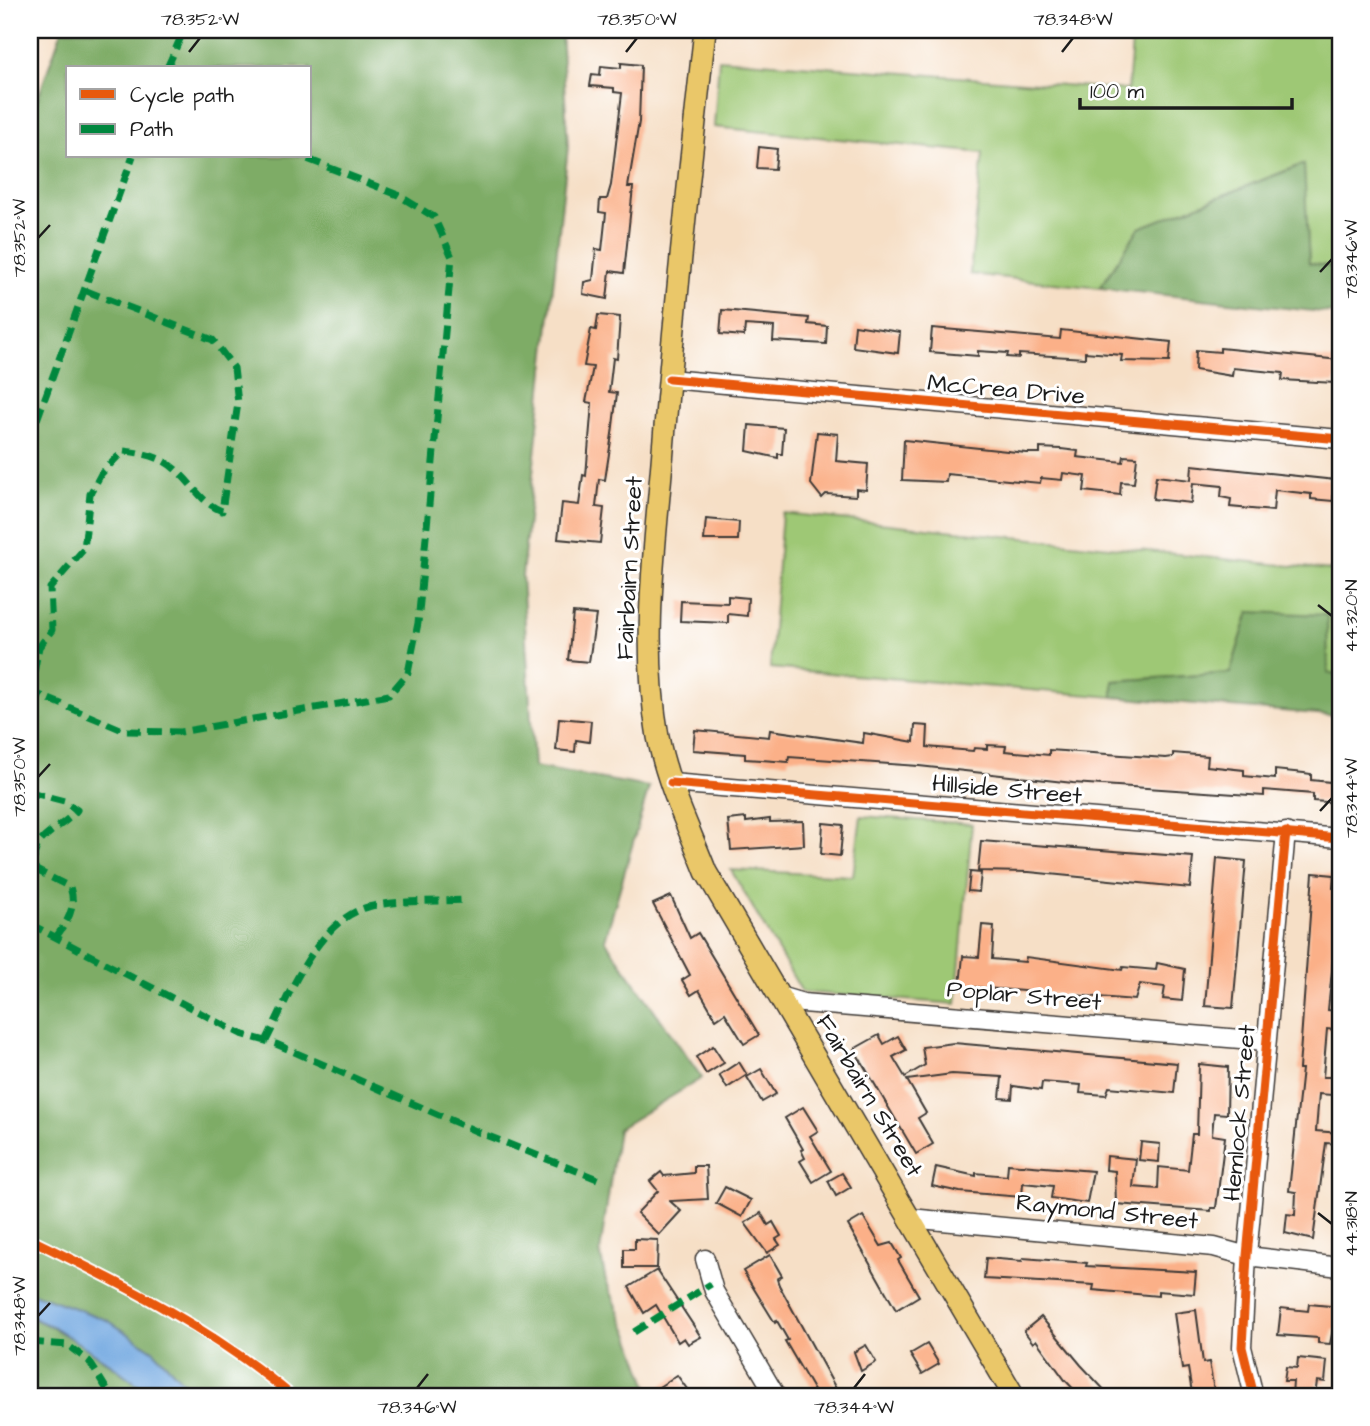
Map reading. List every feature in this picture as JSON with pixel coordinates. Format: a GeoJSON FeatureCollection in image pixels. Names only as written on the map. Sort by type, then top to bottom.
{"type":"FeatureCollection","features":[{"type":"Feature","properties":{"kind":"main road","name":"Fairbairn Street"},"geometry":{"type":"LineString","coordinates":[[705,30],[668,379],[650,602],[651,679],[658,739],[671,783],[706,872],[1014,1396]]}},
{"type":"Feature","properties":{"kind":"street","name":"McCrea Drive"},"geometry":{"type":"LineString","coordinates":[[668,379],[1340,439]]}},
{"type":"Feature","properties":{"kind":"street","name":"Hillside Street"},"geometry":{"type":"LineString","coordinates":[[671,783],[1340,838]]}},
{"type":"Feature","properties":{"kind":"street","name":"Hemlock Street"},"geometry":{"type":"LineString","coordinates":[[1254,1396],[1242,1347],[1247,1255],[1286,832]]}},
{"type":"Feature","properties":{"kind":"street","name":"Poplar Street"},"geometry":{"type":"LineString","coordinates":[[779,996],[803,1003],[1265,1041]]}},
{"type":"Feature","properties":{"kind":"street","name":"Raymond Street"},"geometry":{"type":"LineString","coordinates":[[910,1218],[1214,1247],[1247,1255],[1340,1267]]}},
{"type":"Feature","properties":{"kind":"street"},"geometry":{"type":"LineString","coordinates":[[705,1259],[714,1291],[776,1396]]}},
{"type":"Feature","properties":{"kind":"green space"},"geometry":{"type":"Polygon","coordinates":[[[62,30],[561,30],[568,147],[522,576],[534,767],[649,787],[605,940],[702,1078],[618,1129],[600,1252],[606,1281],[630,1336],[651,1396],[196,1396],[154,1351],[107,1320],[30,1292],[30,120],[62,30]]]}},
{"type":"Feature","properties":{"kind":"green space"},"geometry":{"type":"Polygon","coordinates":[[[1133,30],[1340,30],[1340,268],[1309,263],[1303,164],[1139,228],[1100,288],[970,274],[983,153],[714,127],[719,59],[1128,90],[1133,30]]]}},
{"type":"Feature","properties":{"kind":"green space"},"geometry":{"type":"Polygon","coordinates":[[[1304,164],[1309,263],[1340,268],[1340,314],[1100,288],[1139,228],[1304,164]]]}},
{"type":"Feature","properties":{"kind":"green space"},"geometry":{"type":"Polygon","coordinates":[[[782,513],[1340,571],[1340,674],[1328,673],[1249,612],[1230,673],[1114,681],[1113,697],[770,668],[782,513]]]}},
{"type":"Feature","properties":{"kind":"green space"},"geometry":{"type":"Polygon","coordinates":[[[1249,612],[1327,615],[1328,673],[1340,674],[1340,716],[1113,697],[1113,681],[1230,673],[1249,612]]]}},
{"type":"Feature","properties":{"kind":"green space"},"geometry":{"type":"Polygon","coordinates":[[[861,816],[972,824],[956,1004],[802,992],[731,870],[853,876],[861,816]]]}},
{"type":"Feature","properties":{"kind":"green space"},"geometry":{"type":"Polygon","coordinates":[[[30,1317],[78,1343],[153,1396],[30,1396],[30,1317]]]}},
{"type":"Feature","properties":{"kind":"water"},"geometry":{"type":"Polygon","coordinates":[[[30,1292],[107,1320],[154,1351],[196,1396],[153,1396],[105,1360],[53,1327],[30,1317],[30,1292]]]}},
{"type":"Feature","properties":{"kind":"building"},"geometry":{"type":"Polygon","coordinates":[[[621,63],[641,65],[639,122],[628,187],[633,187],[624,273],[610,271],[607,299],[583,294],[584,282],[593,280],[596,249],[602,250],[606,213],[599,212],[600,199],[607,199],[611,185],[622,93],[614,92],[614,88],[590,86],[592,74],[600,75],[601,66],[621,68],[621,63]]]}},
{"type":"Feature","properties":{"kind":"building"},"geometry":{"type":"Polygon","coordinates":[[[759,147],[777,149],[775,169],[757,168],[759,147]]]}},
{"type":"Feature","properties":{"kind":"building"},"geometry":{"type":"Polygon","coordinates":[[[722,310],[809,318],[808,324],[827,326],[826,344],[773,341],[774,327],[745,325],[744,336],[720,334],[722,310]]]}},
{"type":"Feature","properties":{"kind":"building"},"geometry":{"type":"Polygon","coordinates":[[[598,315],[620,317],[617,359],[613,358],[609,392],[617,393],[612,434],[605,480],[599,479],[596,507],[604,508],[600,543],[558,539],[562,503],[579,505],[583,475],[586,476],[592,403],[586,402],[593,367],[584,366],[591,329],[596,330],[598,315]]]}},
{"type":"Feature","properties":{"kind":"building"},"geometry":{"type":"Polygon","coordinates":[[[855,325],[900,332],[898,353],[853,347],[855,325]]]}},
{"type":"Feature","properties":{"kind":"building"},"geometry":{"type":"Polygon","coordinates":[[[932,328],[1060,339],[1061,330],[1171,342],[1169,362],[1121,361],[1122,355],[1085,352],[1085,358],[1019,354],[1019,358],[1007,357],[1008,353],[978,351],[978,356],[930,352],[932,328]]]}},
{"type":"Feature","properties":{"kind":"building"},"geometry":{"type":"Polygon","coordinates":[[[1220,348],[1340,360],[1340,380],[1335,379],[1335,383],[1282,380],[1283,373],[1233,368],[1232,376],[1195,370],[1196,350],[1220,352],[1220,348]]]}},
{"type":"Feature","properties":{"kind":"building"},"geometry":{"type":"Polygon","coordinates":[[[749,425],[784,428],[782,454],[778,454],[778,458],[747,451],[749,425]]]}},
{"type":"Feature","properties":{"kind":"building"},"geometry":{"type":"Polygon","coordinates":[[[817,432],[838,434],[836,461],[868,464],[866,490],[856,489],[856,496],[826,494],[822,498],[811,484],[817,432]]]}},
{"type":"Feature","properties":{"kind":"building"},"geometry":{"type":"Polygon","coordinates":[[[904,440],[1026,453],[1040,453],[1040,448],[1061,449],[1078,451],[1077,457],[1123,462],[1124,456],[1137,457],[1134,483],[1121,482],[1120,495],[1084,491],[1086,476],[1063,473],[1062,480],[1041,478],[1040,483],[947,474],[946,482],[902,480],[904,440]]]}},
{"type":"Feature","properties":{"kind":"building"},"geometry":{"type":"Polygon","coordinates":[[[1192,465],[1335,480],[1333,501],[1311,499],[1311,494],[1275,490],[1273,511],[1230,507],[1231,499],[1221,497],[1222,486],[1193,483],[1191,503],[1153,499],[1156,476],[1191,480],[1192,465]]]}},
{"type":"Feature","properties":{"kind":"building"},"geometry":{"type":"Polygon","coordinates":[[[706,519],[739,522],[738,540],[704,540],[706,519]]]}},
{"type":"Feature","properties":{"kind":"building"},"geometry":{"type":"Polygon","coordinates":[[[728,596],[748,598],[747,616],[728,614],[728,623],[680,621],[681,601],[728,603],[728,596]]]}},
{"type":"Feature","properties":{"kind":"building"},"geometry":{"type":"Polygon","coordinates":[[[573,613],[596,615],[589,662],[568,660],[573,613]]]}},
{"type":"Feature","properties":{"kind":"building"},"geometry":{"type":"Polygon","coordinates":[[[559,718],[591,721],[589,742],[576,740],[575,752],[556,750],[559,718]]]}},
{"type":"Feature","properties":{"kind":"building"},"geometry":{"type":"Polygon","coordinates":[[[915,725],[928,726],[927,747],[973,751],[974,748],[987,749],[987,745],[1006,746],[1005,751],[1049,755],[1049,750],[1166,758],[1173,757],[1173,753],[1208,756],[1207,766],[1244,770],[1244,776],[1275,779],[1275,770],[1311,774],[1311,780],[1340,783],[1340,803],[1313,801],[1313,794],[1264,790],[1264,796],[1073,783],[919,766],[789,757],[788,762],[745,759],[745,754],[693,750],[695,730],[769,737],[770,730],[863,743],[864,733],[914,742],[915,725]]]}},
{"type":"Feature","properties":{"kind":"building"},"geometry":{"type":"Polygon","coordinates":[[[746,818],[746,822],[770,819],[770,822],[803,821],[804,845],[731,850],[728,820],[746,818]]]}},
{"type":"Feature","properties":{"kind":"building"},"geometry":{"type":"Polygon","coordinates":[[[823,823],[843,825],[840,856],[821,854],[823,823]]]}},
{"type":"Feature","properties":{"kind":"building"},"geometry":{"type":"Polygon","coordinates":[[[981,841],[1193,857],[1190,888],[1029,872],[978,871],[981,841]]]}},
{"type":"Feature","properties":{"kind":"building"},"geometry":{"type":"Polygon","coordinates":[[[1217,858],[1246,861],[1233,1008],[1205,1006],[1217,858]]]}},
{"type":"Feature","properties":{"kind":"building"},"geometry":{"type":"Polygon","coordinates":[[[970,872],[981,873],[979,892],[968,891],[970,872]]]}},
{"type":"Feature","properties":{"kind":"building"},"geometry":{"type":"Polygon","coordinates":[[[1313,873],[1334,875],[1333,888],[1340,888],[1335,941],[1338,942],[1337,961],[1333,961],[1328,1010],[1337,1011],[1336,1030],[1327,1029],[1323,1077],[1333,1077],[1332,1095],[1319,1094],[1316,1131],[1340,1133],[1340,1144],[1326,1143],[1313,1240],[1285,1233],[1287,1214],[1295,1215],[1296,1192],[1289,1191],[1302,1069],[1299,1069],[1313,873]]]}},
{"type":"Feature","properties":{"kind":"building"},"geometry":{"type":"Polygon","coordinates":[[[671,896],[690,938],[698,933],[759,1035],[744,1044],[725,1013],[716,1019],[699,990],[691,995],[682,980],[690,975],[653,904],[671,896]]]}},
{"type":"Feature","properties":{"kind":"building"},"geometry":{"type":"Polygon","coordinates":[[[982,925],[994,926],[992,959],[1025,962],[1026,957],[1122,970],[1123,967],[1156,970],[1157,963],[1185,969],[1182,1001],[1163,999],[1165,987],[1140,984],[1135,1000],[960,986],[963,956],[979,957],[982,925]]]}},
{"type":"Feature","properties":{"kind":"building"},"geometry":{"type":"Polygon","coordinates":[[[879,1035],[884,1044],[898,1036],[906,1050],[893,1057],[905,1077],[925,1065],[922,1047],[954,1043],[1177,1063],[1174,1093],[1109,1087],[1106,1095],[1080,1093],[1081,1085],[1042,1082],[1041,1090],[1013,1086],[1012,1099],[1000,1098],[1002,1077],[952,1074],[907,1080],[926,1113],[918,1118],[933,1144],[916,1154],[854,1049],[879,1035]]]}},
{"type":"Feature","properties":{"kind":"building"},"geometry":{"type":"Polygon","coordinates":[[[713,1046],[724,1063],[706,1074],[696,1057],[713,1046]]]}},
{"type":"Feature","properties":{"kind":"building"},"geometry":{"type":"Polygon","coordinates":[[[739,1062],[747,1075],[727,1088],[719,1075],[739,1062]]]}},
{"type":"Feature","properties":{"kind":"building"},"geometry":{"type":"Polygon","coordinates":[[[1199,1064],[1228,1067],[1227,1114],[1214,1113],[1212,1135],[1225,1137],[1216,1208],[1211,1208],[1211,1211],[1116,1204],[1115,1171],[1106,1170],[1107,1156],[1136,1159],[1133,1187],[1158,1189],[1159,1167],[1188,1170],[1192,1134],[1197,1134],[1199,1064]]]}},
{"type":"Feature","properties":{"kind":"building"},"geometry":{"type":"Polygon","coordinates":[[[761,1069],[776,1094],[762,1102],[747,1077],[761,1069]]]}},
{"type":"Feature","properties":{"kind":"building"},"geometry":{"type":"Polygon","coordinates":[[[803,1107],[818,1131],[810,1136],[831,1171],[813,1182],[800,1161],[805,1158],[801,1150],[803,1149],[785,1118],[803,1107]]]}},
{"type":"Feature","properties":{"kind":"building"},"geometry":{"type":"Polygon","coordinates":[[[1141,1142],[1160,1144],[1159,1162],[1139,1160],[1141,1142]]]}},
{"type":"Feature","properties":{"kind":"building"},"geometry":{"type":"Polygon","coordinates":[[[1008,1164],[1093,1171],[1087,1203],[1051,1198],[1053,1186],[1023,1183],[1022,1197],[960,1192],[932,1186],[936,1167],[976,1176],[976,1173],[1007,1176],[1008,1164]]]}},
{"type":"Feature","properties":{"kind":"building"},"geometry":{"type":"Polygon","coordinates":[[[694,1166],[706,1166],[708,1199],[670,1201],[681,1211],[659,1235],[637,1213],[658,1191],[650,1181],[661,1172],[664,1176],[694,1173],[694,1166]]]}},
{"type":"Feature","properties":{"kind":"building"},"geometry":{"type":"Polygon","coordinates":[[[842,1173],[851,1187],[836,1196],[828,1181],[842,1173]]]}},
{"type":"Feature","properties":{"kind":"building"},"geometry":{"type":"Polygon","coordinates":[[[725,1187],[751,1200],[742,1217],[716,1203],[725,1187]]]}},
{"type":"Feature","properties":{"kind":"building"},"geometry":{"type":"Polygon","coordinates":[[[761,1213],[768,1225],[773,1222],[781,1236],[776,1239],[780,1245],[767,1253],[745,1223],[761,1213]]]}},
{"type":"Feature","properties":{"kind":"building"},"geometry":{"type":"Polygon","coordinates":[[[863,1216],[881,1246],[892,1243],[901,1258],[898,1260],[919,1296],[896,1310],[848,1225],[863,1216]]]}},
{"type":"Feature","properties":{"kind":"building"},"geometry":{"type":"Polygon","coordinates":[[[635,1239],[658,1240],[657,1268],[624,1268],[624,1249],[635,1249],[635,1239]]]}},
{"type":"Feature","properties":{"kind":"building"},"geometry":{"type":"Polygon","coordinates":[[[770,1255],[782,1276],[777,1279],[779,1285],[840,1396],[817,1396],[785,1341],[788,1340],[777,1321],[775,1323],[743,1271],[770,1255]]]}},
{"type":"Feature","properties":{"kind":"building"},"geometry":{"type":"Polygon","coordinates":[[[986,1258],[1022,1261],[1023,1258],[1087,1263],[1086,1266],[1196,1272],[1194,1294],[1158,1291],[1158,1296],[1093,1290],[1094,1285],[984,1279],[986,1258]]]}},
{"type":"Feature","properties":{"kind":"building"},"geometry":{"type":"Polygon","coordinates":[[[657,1270],[701,1337],[688,1344],[684,1338],[678,1342],[656,1305],[644,1313],[629,1287],[657,1270]]]}},
{"type":"Feature","properties":{"kind":"building"},"geometry":{"type":"Polygon","coordinates":[[[1309,1304],[1340,1307],[1340,1330],[1333,1329],[1330,1344],[1318,1343],[1318,1338],[1278,1335],[1281,1308],[1308,1311],[1309,1304]]]}},
{"type":"Feature","properties":{"kind":"building"},"geometry":{"type":"Polygon","coordinates":[[[1196,1310],[1203,1363],[1209,1362],[1215,1396],[1197,1396],[1197,1392],[1192,1393],[1188,1368],[1182,1369],[1174,1313],[1196,1310]]]}},
{"type":"Feature","properties":{"kind":"building"},"geometry":{"type":"Polygon","coordinates":[[[1041,1317],[1110,1396],[1080,1396],[1065,1380],[1036,1340],[1033,1343],[1024,1331],[1041,1317]]]}},
{"type":"Feature","properties":{"kind":"building"},"geometry":{"type":"Polygon","coordinates":[[[927,1344],[939,1364],[922,1374],[910,1354],[927,1344]]]}},
{"type":"Feature","properties":{"kind":"building"},"geometry":{"type":"Polygon","coordinates":[[[866,1345],[876,1362],[861,1371],[854,1352],[866,1345]]]}},
{"type":"Feature","properties":{"kind":"building"},"geometry":{"type":"Polygon","coordinates":[[[1298,1358],[1327,1361],[1325,1382],[1317,1381],[1315,1396],[1292,1396],[1293,1381],[1284,1381],[1286,1367],[1297,1368],[1298,1358]]]}},
{"type":"Feature","properties":{"kind":"building"},"geometry":{"type":"Polygon","coordinates":[[[677,1375],[692,1396],[665,1396],[659,1387],[677,1375]]]}},
{"type":"Feature","properties":{"kind":"marked path"},"geometry":{"type":"LineString","coordinates":[[168,66],[184,30]]}},
{"type":"Feature","properties":{"kind":"marked path"},"geometry":{"type":"LineString","coordinates":[[679,30],[704,32]]}},
{"type":"Feature","properties":{"kind":"marked path"},"geometry":{"type":"LineString","coordinates":[[30,439],[132,158]]}},
{"type":"Feature","properties":{"kind":"marked path"},"geometry":{"type":"LineString","coordinates":[[30,691],[125,731],[180,732],[389,695],[408,673],[418,623],[452,257],[434,217],[398,195],[305,158]]}},
{"type":"Feature","properties":{"kind":"marked path"},"geometry":{"type":"LineString","coordinates":[[30,693],[39,647],[52,630],[50,588],[84,549],[90,494],[101,474],[123,451],[151,456],[170,465],[203,498],[222,511],[238,403],[234,368],[213,340],[84,290]]}},
{"type":"Feature","properties":{"kind":"marked path"},"geometry":{"type":"LineString","coordinates":[[30,792],[64,801],[77,810],[40,842],[34,859],[36,870],[70,887],[72,894],[70,914],[56,937]]}},
{"type":"Feature","properties":{"kind":"marked path"},"geometry":{"type":"LineString","coordinates":[[266,1041],[306,963],[333,928],[350,915],[368,907],[390,903],[465,900]]}},
{"type":"Feature","properties":{"kind":"marked path"},"geometry":{"type":"LineString","coordinates":[[30,924],[241,1034],[276,1044],[478,1132],[600,1180]]}},
{"type":"Feature","properties":{"kind":"marked path"},"geometry":{"type":"LineString","coordinates":[[634,1332],[711,1284]]}},
{"type":"Feature","properties":{"kind":"marked path"},"geometry":{"type":"LineString","coordinates":[[30,1342],[67,1345],[89,1361],[111,1396]]}},
{"type":"Feature","properties":{"kind":"cycle path"},"geometry":{"type":"LineString","coordinates":[[669,379],[1340,439]]}},
{"type":"Feature","properties":{"kind":"cycle path"},"geometry":{"type":"LineString","coordinates":[[671,783],[1340,838]]}},
{"type":"Feature","properties":{"kind":"cycle path"},"geometry":{"type":"LineString","coordinates":[[1254,1396],[1242,1347],[1247,1256],[1286,832]]}},
{"type":"Feature","properties":{"kind":"cycle path"},"geometry":{"type":"LineString","coordinates":[[30,1239],[166,1309],[231,1350],[292,1396]]}}]}
